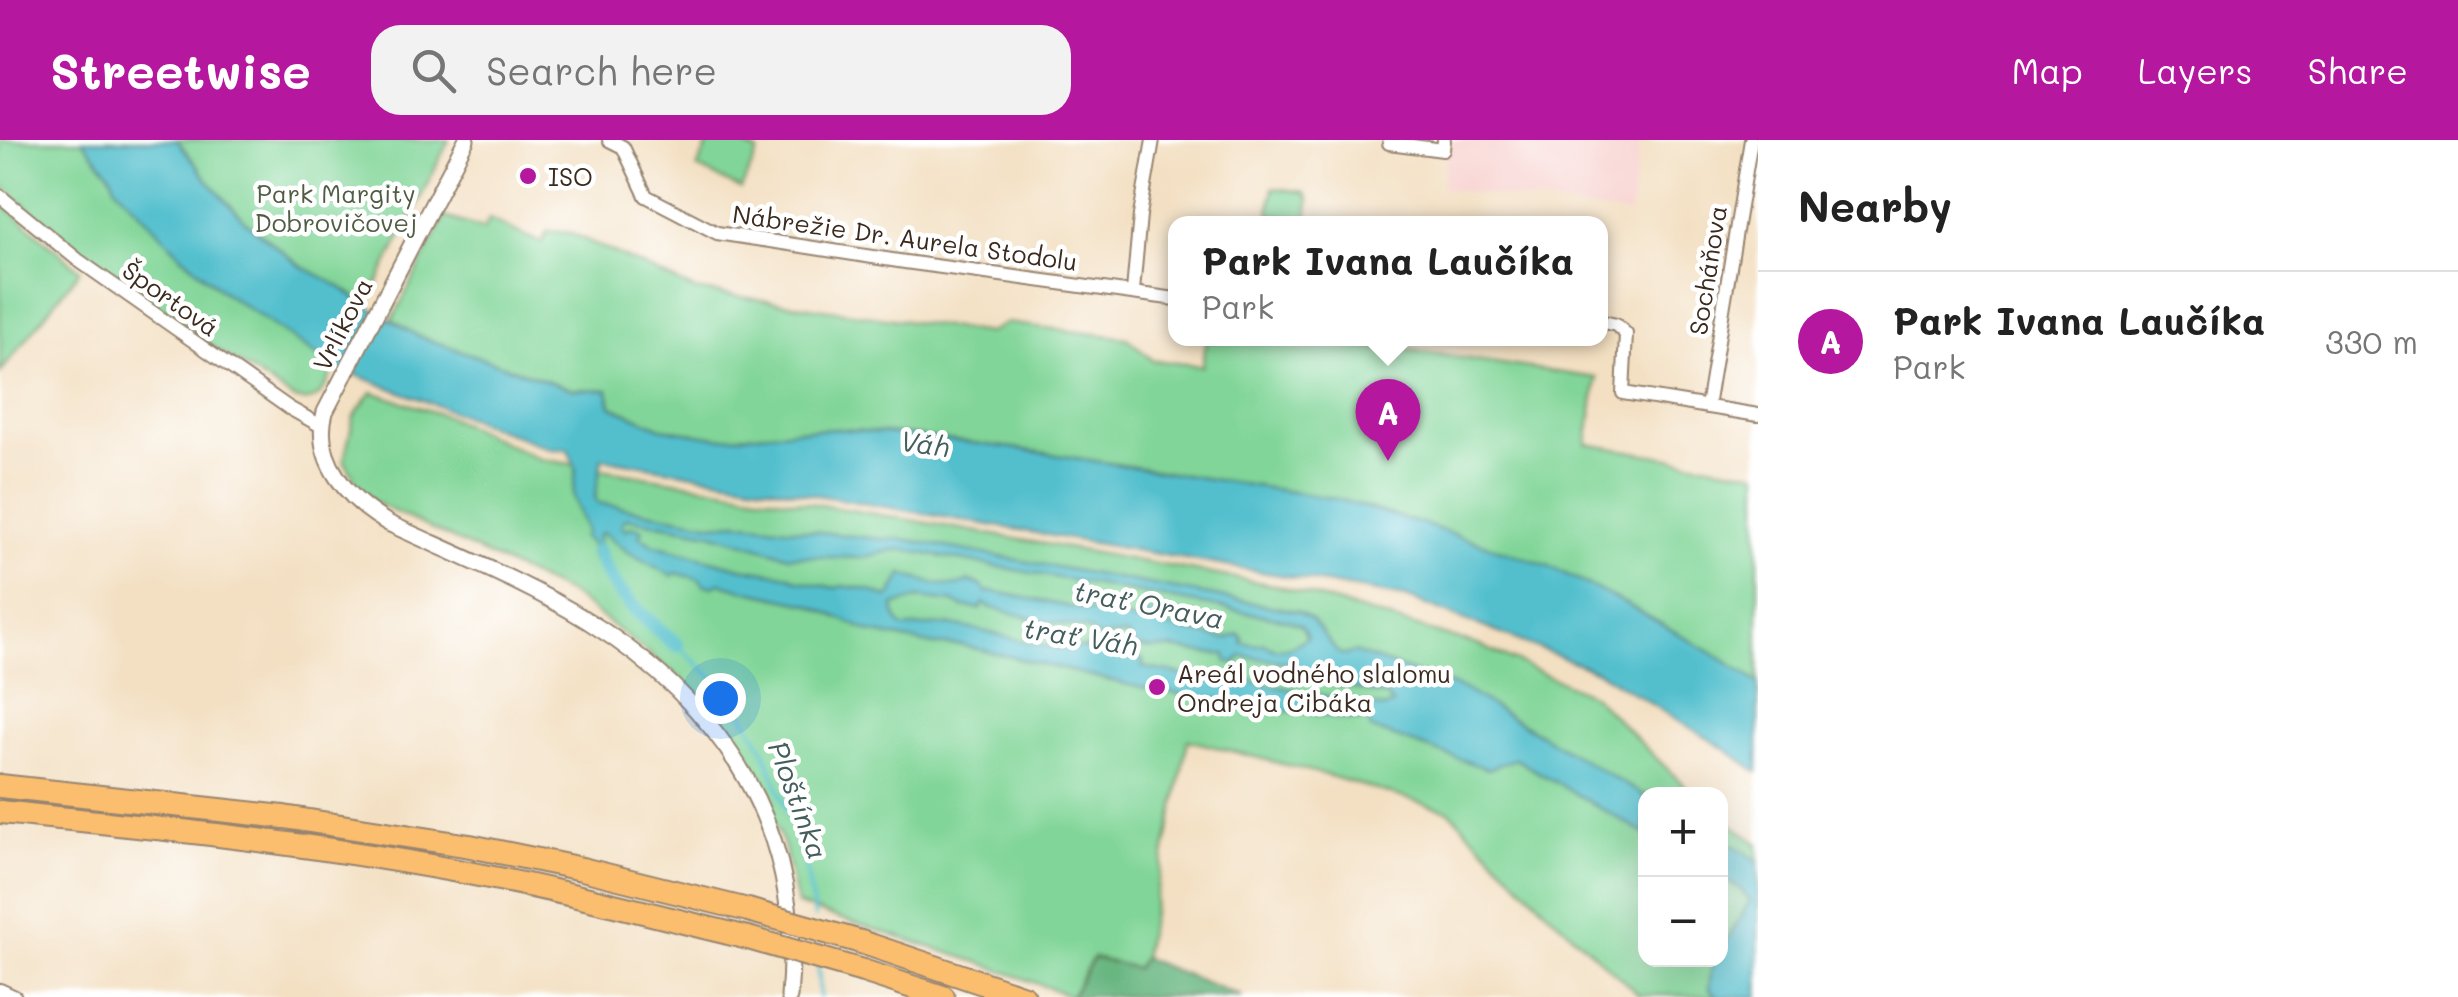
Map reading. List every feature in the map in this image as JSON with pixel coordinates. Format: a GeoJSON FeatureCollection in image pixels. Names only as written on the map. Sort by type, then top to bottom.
{"type":"FeatureCollection","features":[{"type":"Feature","properties":{"kind":"highway"},"geometry":{"type":"LineString","coordinates":[[0,786],[246,812],[470,846],[748,910],[860,942],[1024,997]]}},
{"type":"Feature","properties":{"kind":"highway"},"geometry":{"type":"LineString","coordinates":[[0,812],[282,842],[434,866],[748,938],[943,997]]}},
{"type":"Feature","properties":{"kind":"street","name":"Vrlíkova"},"geometry":{"type":"LineString","coordinates":[[322,427],[337,388],[466,140]]}},
{"type":"Feature","properties":{"kind":"street","name":"Nábrežie Dr. Aurela Stodolu"},"geometry":{"type":"LineString","coordinates":[[608,140],[623,147],[646,196],[717,232],[1168,297]]}},
{"type":"Feature","properties":{"kind":"street"},"geometry":{"type":"LineString","coordinates":[[1133,291],[1140,214],[1153,140]]}},
{"type":"Feature","properties":{"kind":"street"},"geometry":{"type":"LineString","coordinates":[[1389,143],[1443,150],[1444,140]]}},
{"type":"Feature","properties":{"kind":"street","name":"Socháňova"},"geometry":{"type":"LineString","coordinates":[[1707,407],[1751,140]]}},
{"type":"Feature","properties":{"kind":"street","name":"Športová"},"geometry":{"type":"LineString","coordinates":[[0,196],[89,268],[288,408],[322,427]]}},
{"type":"Feature","properties":{"kind":"street"},"geometry":{"type":"LineString","coordinates":[[1608,324],[1626,334],[1623,393],[1758,415]]}},
{"type":"Feature","properties":{"kind":"street"},"geometry":{"type":"LineString","coordinates":[[322,427],[331,465],[358,504],[388,524],[516,582],[588,622],[670,682],[712,727],[752,789],[776,843],[792,938],[789,997]]}},
{"type":"Feature","properties":{"kind":"street"},"geometry":{"type":"LineString","coordinates":[[0,990],[15,997]]}},
{"type":"Feature","properties":{"kind":"shaded area"},"geometry":{"type":"Polygon","coordinates":[[[1449,140],[1640,140],[1630,215],[1442,188],[1449,140]]]}},
{"type":"Feature","properties":{"kind":"green space"},"geometry":{"type":"Polygon","coordinates":[[[0,140],[82,140],[116,187],[182,256],[222,291],[335,367],[325,388],[310,400],[294,399],[86,258],[0,184],[0,140]]]}},
{"type":"Feature","properties":{"kind":"green space","name":"Park Margity Dobrovičovej"},"geometry":{"type":"Polygon","coordinates":[[[177,140],[449,140],[367,305],[299,265],[247,223],[177,140]]]}},
{"type":"Feature","properties":{"kind":"green space"},"geometry":{"type":"Polygon","coordinates":[[[710,140],[732,140],[758,152],[741,189],[697,168],[710,140]]]}},
{"type":"Feature","properties":{"kind":"green space"},"geometry":{"type":"Polygon","coordinates":[[[1273,188],[1304,192],[1309,200],[1307,216],[1269,214],[1273,188]]]}},
{"type":"Feature","properties":{"kind":"green space"},"geometry":{"type":"Polygon","coordinates":[[[0,202],[80,270],[0,373],[0,202]]]}},
{"type":"Feature","properties":{"kind":"green space"},"geometry":{"type":"Polygon","coordinates":[[[445,217],[484,229],[489,219],[541,243],[548,231],[571,233],[694,290],[988,333],[1006,323],[1127,338],[1152,360],[1202,366],[1205,346],[1378,349],[1383,346],[1597,378],[1587,444],[1758,473],[1758,683],[1630,606],[1549,566],[1337,499],[906,435],[839,429],[721,438],[661,428],[611,406],[608,390],[571,389],[418,336],[392,320],[445,217]]]}},
{"type":"Feature","properties":{"kind":"green space","name":"Areál vodného slalomu Ondreja Cibáka"},"geometry":{"type":"Polygon","coordinates":[[[372,392],[446,416],[540,459],[1279,586],[1481,646],[1593,696],[1686,787],[1638,787],[1638,967],[1728,967],[1728,822],[1758,844],[1758,997],[1639,995],[1549,913],[1449,811],[1188,740],[1143,958],[1136,968],[1093,958],[1071,996],[797,905],[784,845],[750,767],[720,722],[680,678],[574,596],[374,502],[344,460],[354,416],[372,392]]]}},
{"type":"Feature","properties":{"kind":"green space"},"geometry":{"type":"Polygon","coordinates":[[[1093,958],[1136,968],[1143,958],[1243,997],[1071,996],[1093,958]]]}},
{"type":"Feature","properties":{"kind":"water","name":"Váh"},"geometry":{"type":"Polygon","coordinates":[[[82,140],[177,140],[247,223],[299,265],[418,336],[571,389],[608,390],[611,406],[661,428],[721,438],[839,429],[1012,448],[1337,499],[1549,566],[1630,606],[1758,683],[1758,772],[1597,671],[1406,597],[602,458],[595,498],[598,503],[714,524],[736,522],[903,539],[1297,611],[1312,620],[1338,653],[1354,652],[1463,689],[1638,792],[1638,830],[1515,759],[1488,769],[1371,729],[1369,721],[1266,710],[1245,702],[1142,688],[960,645],[934,645],[870,632],[808,604],[719,583],[704,585],[699,579],[676,573],[672,576],[603,533],[599,535],[599,549],[611,570],[598,567],[591,556],[591,544],[583,537],[586,531],[573,495],[576,469],[568,449],[551,449],[335,367],[222,291],[182,256],[116,187],[82,140]],[[626,518],[622,522],[626,530],[631,526],[643,530],[639,536],[655,545],[741,568],[835,588],[870,590],[887,597],[902,574],[946,585],[969,581],[987,593],[1091,611],[1101,601],[1117,616],[1134,621],[1150,613],[1170,627],[1225,639],[1239,634],[1242,643],[1263,643],[1280,649],[1307,637],[1302,626],[1288,620],[905,550],[861,558],[789,556],[711,533],[626,518]],[[918,598],[894,606],[903,627],[950,625],[1058,648],[1103,649],[1143,660],[1142,667],[1195,677],[1241,679],[1384,708],[1393,704],[1386,696],[1296,675],[1286,662],[1241,656],[1235,664],[1227,662],[1226,654],[1139,647],[1127,635],[1098,637],[1087,629],[1038,620],[984,603],[980,609],[918,598]]]}},
{"type":"Feature","properties":{"kind":"water"},"geometry":{"type":"Polygon","coordinates":[[[1728,842],[1758,861],[1758,997],[1718,997],[1709,989],[1712,967],[1728,967],[1728,939],[1750,901],[1728,882],[1728,842]]]}},
{"type":"Feature","properties":{"kind":"waterway"},"geometry":{"type":"LineString","coordinates":[[597,551],[620,592],[677,645]]}},
{"type":"Feature","properties":{"kind":"waterway","name":"Ploštínka"},"geometry":{"type":"LineString","coordinates":[[677,645],[722,686],[764,750],[803,852],[815,917]]}},
{"type":"Feature","properties":{"kind":"waterway","name":"Ploštínka"},"geometry":{"type":"LineString","coordinates":[[818,967],[820,997]]}},
{"type":"Feature","properties":{"kind":"place","name":"ISO"},"geometry":{"type":"Point","coordinates":[528,176]}},
{"type":"Feature","properties":{"kind":"place","name":"Park Ivana Laučíka"},"geometry":{"type":"Point","coordinates":[1388,461]}},
{"type":"Feature","properties":{"kind":"place","name":"Areál vodného slalomu Ondreja Cibáka"},"geometry":{"type":"Point","coordinates":[1157,687]}},
{"type":"Feature","properties":{"kind":"water label","name":"trať Orava"},"geometry":{"type":"Point","coordinates":[1149,604]}},
{"type":"Feature","properties":{"kind":"water label","name":"trať Váh"},"geometry":{"type":"Point","coordinates":[1081,636]}}]}
